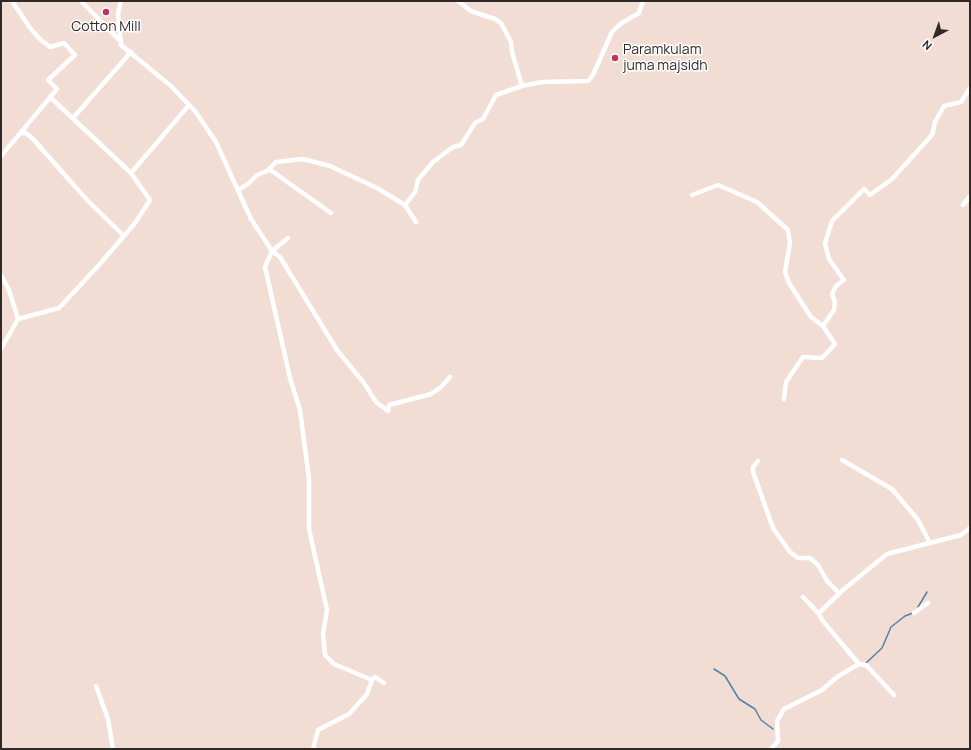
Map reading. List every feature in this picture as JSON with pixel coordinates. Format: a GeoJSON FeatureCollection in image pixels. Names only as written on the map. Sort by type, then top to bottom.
{"type":"FeatureCollection","features":[{"type":"Feature","properties":{"kind":"street"},"geometry":{"type":"LineString","coordinates":[[1,156],[56,88],[48,80],[74,56],[64,43],[50,47],[41,40],[30,28],[12,1]]}},
{"type":"Feature","properties":{"kind":"street"},"geometry":{"type":"LineString","coordinates":[[81,1],[121,42],[121,45],[171,86],[189,105],[216,142],[251,219],[272,251],[280,257],[286,266],[337,350],[364,383],[376,402],[388,411],[389,405],[431,394],[441,387],[450,377]]}},
{"type":"Feature","properties":{"kind":"street"},"geometry":{"type":"LineString","coordinates":[[121,1],[118,13],[121,42]]}},
{"type":"Feature","properties":{"kind":"street"},"geometry":{"type":"LineString","coordinates":[[458,1],[471,11],[495,18],[500,23],[511,42],[512,52],[522,86]]}},
{"type":"Feature","properties":{"kind":"street"},"geometry":{"type":"LineString","coordinates":[[405,205],[415,192],[418,180],[433,162],[453,147],[461,144],[475,123],[482,119],[496,95],[522,86],[542,82],[588,81],[593,76],[612,32],[620,24],[638,13],[643,1]]}},
{"type":"Feature","properties":{"kind":"street"},"geometry":{"type":"LineString","coordinates":[[73,118],[130,52]]}},
{"type":"Feature","properties":{"kind":"street"},"geometry":{"type":"LineString","coordinates":[[823,326],[834,310],[835,302],[832,294],[836,286],[844,280],[829,259],[824,243],[832,221],[864,189],[870,195],[892,179],[932,135],[944,106],[961,102],[970,88]]}},
{"type":"Feature","properties":{"kind":"street"},"geometry":{"type":"LineString","coordinates":[[1,349],[18,319],[59,308],[124,236],[150,200],[131,173],[50,97]]}},
{"type":"Feature","properties":{"kind":"street"},"geometry":{"type":"LineString","coordinates":[[131,173],[189,105]]}},
{"type":"Feature","properties":{"kind":"street"},"geometry":{"type":"LineString","coordinates":[[20,133],[26,133],[33,139],[86,200],[124,236]]}},
{"type":"Feature","properties":{"kind":"street"},"geometry":{"type":"LineString","coordinates":[[238,190],[248,184],[257,175],[269,169],[276,162],[294,159],[321,162],[377,188],[405,205],[416,222]]}},
{"type":"Feature","properties":{"kind":"street"},"geometry":{"type":"LineString","coordinates":[[269,169],[331,213]]}},
{"type":"Feature","properties":{"kind":"street"},"geometry":{"type":"LineString","coordinates":[[692,195],[718,185],[756,202],[788,230],[790,243],[785,272],[800,302],[811,317],[823,326],[835,344],[822,358],[803,357],[786,382],[784,399]]}},
{"type":"Feature","properties":{"kind":"street"},"geometry":{"type":"LineString","coordinates":[[963,205],[970,196]]}},
{"type":"Feature","properties":{"kind":"street"},"geometry":{"type":"LineString","coordinates":[[288,238],[272,251],[265,267],[290,378],[300,410],[310,479],[309,529],[327,610],[323,634],[325,655],[334,664],[372,680]]}},
{"type":"Feature","properties":{"kind":"street"},"geometry":{"type":"LineString","coordinates":[[1,275],[9,290],[18,319]]}},
{"type":"Feature","properties":{"kind":"street"},"geometry":{"type":"LineString","coordinates":[[842,460],[892,489],[918,520],[930,543]]}},
{"type":"Feature","properties":{"kind":"street"},"geometry":{"type":"LineString","coordinates":[[758,461],[753,467],[753,472],[773,528],[794,555],[802,559],[810,558],[818,565],[827,581],[840,593]]}},
{"type":"Feature","properties":{"kind":"street"},"geometry":{"type":"LineString","coordinates":[[819,614],[840,593],[887,554],[961,535],[970,528]]}},
{"type":"Feature","properties":{"kind":"street"},"geometry":{"type":"LineString","coordinates":[[803,597],[819,614],[822,620],[859,664]]}},
{"type":"Feature","properties":{"kind":"street"},"geometry":{"type":"LineString","coordinates":[[914,613],[928,604]]}},
{"type":"Feature","properties":{"kind":"street"},"geometry":{"type":"LineString","coordinates":[[770,749],[778,741],[777,721],[784,709],[822,690],[837,677],[859,664],[866,665],[894,695]]}},
{"type":"Feature","properties":{"kind":"street"},"geometry":{"type":"LineString","coordinates":[[313,749],[318,730],[349,714],[366,694],[372,680],[375,677],[384,684]]}},
{"type":"Feature","properties":{"kind":"street"},"geometry":{"type":"LineString","coordinates":[[96,686],[108,719],[113,749]]}},
{"type":"Feature","properties":{"kind":"waterway"},"geometry":{"type":"LineString","coordinates":[[918,607],[927,592]]}},
{"type":"Feature","properties":{"kind":"waterway"},"geometry":{"type":"LineString","coordinates":[[866,663],[882,648],[891,627],[905,616],[913,613]]}},
{"type":"Feature","properties":{"kind":"waterway"},"geometry":{"type":"LineString","coordinates":[[714,669],[725,676],[739,699],[755,709],[761,720],[773,729]]}},
{"type":"Feature","properties":{"kind":"place","name":"Cotton Mill"},"geometry":{"type":"Point","coordinates":[106,12]}},
{"type":"Feature","properties":{"kind":"place","name":"Paramkulam juma majsidh"},"geometry":{"type":"Point","coordinates":[615,58]}}]}
